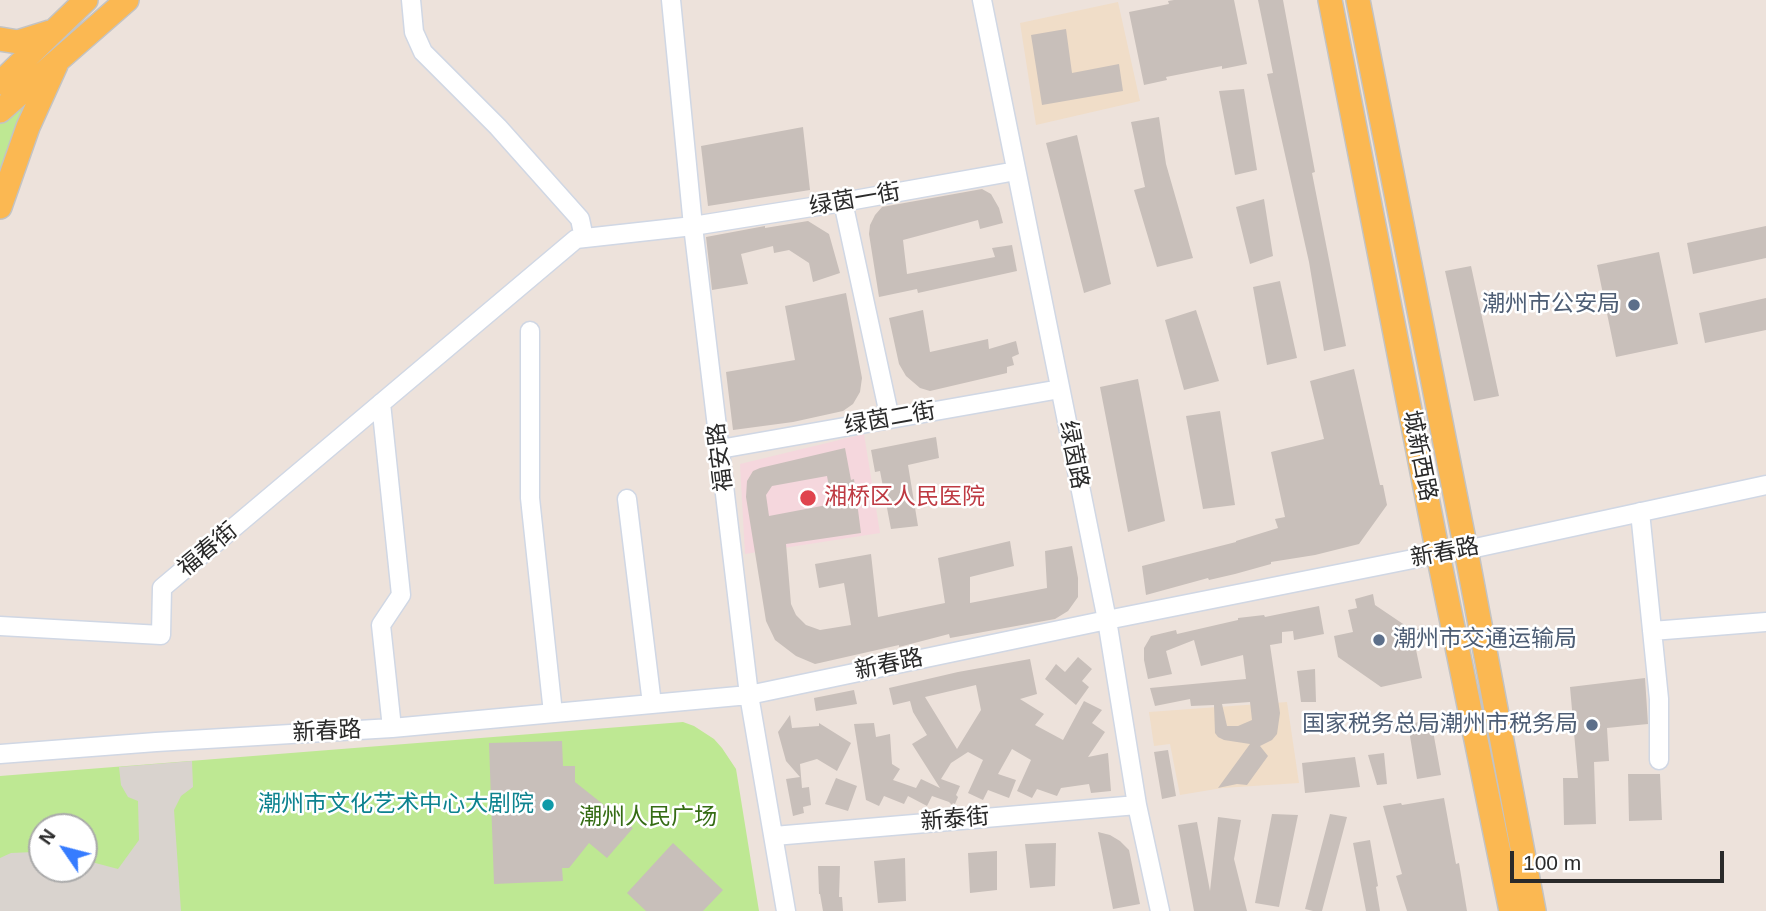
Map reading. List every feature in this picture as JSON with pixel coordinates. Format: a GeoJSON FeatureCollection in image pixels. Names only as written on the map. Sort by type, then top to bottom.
{"type":"FeatureCollection","features":[{"type":"Feature","properties":{"kind":"main road"},"geometry":{"type":"LineString","coordinates":[[0,83],[86,0]]}},
{"type":"Feature","properties":{"kind":"main road"},"geometry":{"type":"LineString","coordinates":[[0,111],[127,0]]}},
{"type":"Feature","properties":{"kind":"main road","name":"城新西路"},"geometry":{"type":"LineString","coordinates":[[1330,0],[1511,911]]}},
{"type":"Feature","properties":{"kind":"main road","name":"城新西路"},"geometry":{"type":"LineString","coordinates":[[1359,0],[1534,911]]}},
{"type":"Feature","properties":{"kind":"main road"},"geometry":{"type":"LineString","coordinates":[[0,39],[18,42],[53,32]]}},
{"type":"Feature","properties":{"kind":"main road"},"geometry":{"type":"LineString","coordinates":[[0,208],[28,127],[59,59]]}},
{"type":"Feature","properties":{"kind":"street"},"geometry":{"type":"LineString","coordinates":[[411,0],[414,32],[423,52],[498,127],[580,219],[584,238]]}},
{"type":"Feature","properties":{"kind":"street","name":"福安路"},"geometry":{"type":"LineString","coordinates":[[671,0],[693,226],[749,695],[786,911]]}},
{"type":"Feature","properties":{"kind":"street","name":"绿茵路"},"geometry":{"type":"LineString","coordinates":[[982,0],[1107,620],[1137,805],[1160,911]]}},
{"type":"Feature","properties":{"kind":"street","name":"绿茵一街"},"geometry":{"type":"LineString","coordinates":[[693,226],[1016,171]]}},
{"type":"Feature","properties":{"kind":"street"},"geometry":{"type":"LineString","coordinates":[[843,202],[890,419]]}},
{"type":"Feature","properties":{"kind":"street","name":"福春街"},"geometry":{"type":"LineString","coordinates":[[0,625],[161,635],[162,588],[576,239],[693,226]]}},
{"type":"Feature","properties":{"kind":"street"},"geometry":{"type":"LineString","coordinates":[[530,331],[530,498],[553,713]]}},
{"type":"Feature","properties":{"kind":"street","name":"绿茵二街"},"geometry":{"type":"LineString","coordinates":[[720,449],[1060,389]]}},
{"type":"Feature","properties":{"kind":"street"},"geometry":{"type":"LineString","coordinates":[[381,403],[401,595],[381,625],[391,728]]}},
{"type":"Feature","properties":{"kind":"street","name":"新春路"},"geometry":{"type":"LineString","coordinates":[[0,754],[391,728],[749,695],[1107,620],[1466,550],[1766,485]]}},
{"type":"Feature","properties":{"kind":"street"},"geometry":{"type":"LineString","coordinates":[[627,499],[652,704]]}},
{"type":"Feature","properties":{"kind":"street"},"geometry":{"type":"LineString","coordinates":[[1640,512],[1659,699],[1660,760]]}},
{"type":"Feature","properties":{"kind":"street"},"geometry":{"type":"LineString","coordinates":[[1652,631],[1766,622]]}},
{"type":"Feature","properties":{"kind":"street","name":"新泰街"},"geometry":{"type":"LineString","coordinates":[[774,836],[1137,805]]}},
{"type":"Feature","properties":{"kind":"shaded area"},"geometry":{"type":"Polygon","coordinates":[[[1118,2],[1140,101],[1036,125],[1020,23],[1118,2]]]}},
{"type":"Feature","properties":{"kind":"shaded area","name":"湘桥区人民医院"},"geometry":{"type":"Polygon","coordinates":[[[864,434],[880,533],[745,554],[740,464],[864,434]]]}},
{"type":"Feature","properties":{"kind":"shaded area"},"geometry":{"type":"Polygon","coordinates":[[[1287,702],[1299,783],[1222,788],[1180,795],[1170,744],[1154,746],[1149,712],[1287,702]]]}},
{"type":"Feature","properties":{"kind":"shaded area"},"geometry":{"type":"Polygon","coordinates":[[[192,761],[193,787],[181,796],[174,810],[181,911],[0,911],[0,858],[11,853],[28,852],[28,883],[98,883],[98,864],[118,869],[139,840],[138,801],[128,797],[121,785],[119,767],[192,761]]]}},
{"type":"Feature","properties":{"kind":"green space"},"geometry":{"type":"Polygon","coordinates":[[[30,94],[0,182],[0,120],[30,94]]]}},
{"type":"Feature","properties":{"kind":"green space","name":"潮州人民广场"},"geometry":{"type":"Polygon","coordinates":[[[683,722],[714,739],[736,769],[759,911],[0,911],[0,776],[683,722]]]}},
{"type":"Feature","properties":{"kind":"building"},"geometry":{"type":"Polygon","coordinates":[[[1234,0],[1247,64],[1166,77],[1167,80],[1144,85],[1129,12],[1169,4],[1168,1],[1234,0]]]}},
{"type":"Feature","properties":{"kind":"building"},"geometry":{"type":"Polygon","coordinates":[[[1258,0],[1283,0],[1315,172],[1312,173],[1346,346],[1324,351],[1309,262],[1267,74],[1273,73],[1258,0]]]}},
{"type":"Feature","properties":{"kind":"building"},"geometry":{"type":"Polygon","coordinates":[[[1066,29],[1072,73],[1119,64],[1123,91],[1042,105],[1031,35],[1066,29]]]}},
{"type":"Feature","properties":{"kind":"building"},"geometry":{"type":"Polygon","coordinates":[[[1244,89],[1257,170],[1235,175],[1219,91],[1244,89]]]}},
{"type":"Feature","properties":{"kind":"building"},"geometry":{"type":"Polygon","coordinates":[[[1159,117],[1166,164],[1193,258],[1157,267],[1134,190],[1145,187],[1131,122],[1159,117]]]}},
{"type":"Feature","properties":{"kind":"building"},"geometry":{"type":"Polygon","coordinates":[[[803,127],[810,190],[708,206],[701,146],[803,127]]]}},
{"type":"Feature","properties":{"kind":"building"},"geometry":{"type":"Polygon","coordinates":[[[1077,135],[1111,284],[1084,293],[1046,143],[1077,135]]]}},
{"type":"Feature","properties":{"kind":"building"},"geometry":{"type":"Polygon","coordinates":[[[982,189],[991,194],[1003,223],[980,229],[978,220],[903,240],[907,274],[995,257],[992,248],[1012,245],[1017,271],[918,293],[917,289],[879,297],[869,234],[870,225],[882,207],[982,189]]]}},
{"type":"Feature","properties":{"kind":"building"},"geometry":{"type":"Polygon","coordinates":[[[1264,199],[1273,256],[1250,264],[1236,207],[1264,199]]]}},
{"type":"Feature","properties":{"kind":"building"},"geometry":{"type":"Polygon","coordinates":[[[808,221],[829,234],[840,273],[813,282],[809,263],[789,250],[774,253],[773,246],[741,254],[748,284],[712,290],[706,237],[808,221]]]}},
{"type":"Feature","properties":{"kind":"building"},"geometry":{"type":"Polygon","coordinates":[[[1766,226],[1766,258],[1693,274],[1687,243],[1766,226]]]}},
{"type":"Feature","properties":{"kind":"building"},"geometry":{"type":"Polygon","coordinates":[[[1659,252],[1678,344],[1616,357],[1597,265],[1659,252]]]}},
{"type":"Feature","properties":{"kind":"building"},"geometry":{"type":"Polygon","coordinates":[[[1471,266],[1499,396],[1474,401],[1445,271],[1471,266]]]}},
{"type":"Feature","properties":{"kind":"building"},"geometry":{"type":"Polygon","coordinates":[[[1280,281],[1297,358],[1267,365],[1253,287],[1280,281]]]}},
{"type":"Feature","properties":{"kind":"building"},"geometry":{"type":"Polygon","coordinates":[[[846,293],[862,378],[860,392],[853,404],[843,411],[793,422],[733,430],[726,372],[795,360],[785,306],[846,293]]]}},
{"type":"Feature","properties":{"kind":"building"},"geometry":{"type":"Polygon","coordinates":[[[1766,298],[1766,330],[1705,343],[1699,313],[1766,298]]]}},
{"type":"Feature","properties":{"kind":"building"},"geometry":{"type":"Polygon","coordinates":[[[923,310],[930,352],[988,339],[989,349],[1016,341],[1019,354],[1012,357],[1014,365],[1007,367],[1007,373],[930,391],[920,388],[906,376],[899,364],[889,318],[923,310]]]}},
{"type":"Feature","properties":{"kind":"building"},"geometry":{"type":"Polygon","coordinates":[[[1196,310],[1219,381],[1184,390],[1165,320],[1196,310]]]}},
{"type":"Feature","properties":{"kind":"building"},"geometry":{"type":"Polygon","coordinates":[[[1354,369],[1387,505],[1359,544],[1271,562],[1235,574],[1209,580],[1208,578],[1146,595],[1142,566],[1236,542],[1278,528],[1275,519],[1285,517],[1271,452],[1324,439],[1310,381],[1354,369]]]}},
{"type":"Feature","properties":{"kind":"building"},"geometry":{"type":"Polygon","coordinates":[[[1138,379],[1165,521],[1128,532],[1100,387],[1138,379]]]}},
{"type":"Feature","properties":{"kind":"building"},"geometry":{"type":"Polygon","coordinates":[[[1220,411],[1235,505],[1203,509],[1186,416],[1220,411]]]}},
{"type":"Feature","properties":{"kind":"building"},"geometry":{"type":"Polygon","coordinates":[[[936,437],[939,458],[908,465],[918,526],[891,529],[880,471],[875,472],[871,450],[936,437]]]}},
{"type":"Feature","properties":{"kind":"building"},"geometry":{"type":"Polygon","coordinates":[[[845,448],[851,480],[854,479],[861,533],[786,544],[791,604],[796,615],[806,625],[820,630],[851,625],[844,583],[819,588],[815,564],[871,554],[878,617],[945,603],[938,558],[1010,541],[1014,566],[970,577],[970,603],[1047,588],[1045,551],[1072,546],[1078,578],[1078,597],[1068,611],[1055,619],[950,638],[949,634],[815,664],[796,656],[775,640],[766,621],[746,497],[747,481],[753,471],[845,448]],[[827,476],[772,486],[766,495],[769,516],[832,504],[827,476]]]}},
{"type":"Feature","properties":{"kind":"building","name":"潮州市交通运输局"},"geometry":{"type":"Polygon","coordinates":[[[1373,594],[1375,605],[1412,630],[1421,628],[1424,643],[1415,645],[1422,678],[1381,687],[1338,657],[1334,636],[1353,632],[1348,610],[1357,608],[1355,599],[1373,594]]]}},
{"type":"Feature","properties":{"kind":"building"},"geometry":{"type":"Polygon","coordinates":[[[1319,606],[1324,634],[1294,640],[1293,631],[1282,632],[1282,643],[1270,645],[1280,713],[1277,734],[1260,746],[1268,756],[1247,785],[1218,788],[1250,744],[1218,737],[1215,733],[1214,705],[1191,706],[1190,699],[1155,706],[1150,688],[1246,679],[1243,655],[1201,666],[1194,640],[1166,651],[1172,674],[1148,679],[1144,648],[1151,636],[1176,630],[1177,634],[1238,618],[1265,617],[1319,606]],[[1250,702],[1222,704],[1227,726],[1238,726],[1252,720],[1250,702]]]}},
{"type":"Feature","properties":{"kind":"building"},"geometry":{"type":"Polygon","coordinates":[[[1078,657],[1092,669],[1082,681],[1089,687],[1076,705],[1045,679],[1056,664],[1065,672],[1078,657]]]}},
{"type":"Feature","properties":{"kind":"building"},"geometry":{"type":"Polygon","coordinates":[[[1030,659],[1037,694],[1020,699],[1044,714],[1035,725],[1063,740],[1084,701],[1102,710],[1092,723],[1105,732],[1088,757],[1108,753],[1111,791],[1091,793],[1089,784],[1061,788],[1057,796],[1037,789],[1032,798],[1017,791],[1031,760],[1012,749],[998,774],[1016,780],[1009,798],[988,790],[983,800],[968,793],[983,760],[968,752],[951,763],[941,779],[960,786],[955,804],[932,796],[927,806],[908,796],[904,804],[884,796],[879,806],[866,800],[854,724],[874,723],[876,737],[890,734],[892,764],[900,769],[893,780],[916,788],[921,779],[940,788],[912,744],[927,735],[913,712],[910,701],[893,705],[889,688],[1030,659]],[[976,685],[925,697],[957,749],[981,710],[976,685]]]}},
{"type":"Feature","properties":{"kind":"building"},"geometry":{"type":"Polygon","coordinates":[[[1315,669],[1316,702],[1301,702],[1297,671],[1315,669]]]}},
{"type":"Feature","properties":{"kind":"building"},"geometry":{"type":"Polygon","coordinates":[[[1645,678],[1648,724],[1607,728],[1609,761],[1594,762],[1596,824],[1564,825],[1563,778],[1578,778],[1570,687],[1645,678]]]}},
{"type":"Feature","properties":{"kind":"building"},"geometry":{"type":"Polygon","coordinates":[[[854,690],[857,704],[816,711],[814,698],[854,690]]]}},
{"type":"Feature","properties":{"kind":"building"},"geometry":{"type":"Polygon","coordinates":[[[790,715],[792,728],[819,726],[819,723],[851,743],[837,771],[817,759],[800,764],[802,788],[809,787],[811,805],[803,807],[804,813],[793,816],[786,779],[800,777],[786,761],[778,732],[790,715]]]}},
{"type":"Feature","properties":{"kind":"building"},"geometry":{"type":"Polygon","coordinates":[[[1431,720],[1441,775],[1417,779],[1408,724],[1431,720]]]}},
{"type":"Feature","properties":{"kind":"building","name":"潮州市文化艺术中心大剧院"},"geometry":{"type":"Polygon","coordinates":[[[562,741],[563,766],[575,766],[575,782],[633,828],[607,858],[589,843],[569,868],[562,868],[563,881],[494,884],[489,743],[562,741]]]}},
{"type":"Feature","properties":{"kind":"building"},"geometry":{"type":"Polygon","coordinates":[[[1168,750],[1176,796],[1162,799],[1154,752],[1168,750]]]}},
{"type":"Feature","properties":{"kind":"building"},"geometry":{"type":"Polygon","coordinates":[[[1384,753],[1387,784],[1377,785],[1368,755],[1384,753]]]}},
{"type":"Feature","properties":{"kind":"building"},"geometry":{"type":"Polygon","coordinates":[[[1355,757],[1360,787],[1305,793],[1302,763],[1355,757]]]}},
{"type":"Feature","properties":{"kind":"building"},"geometry":{"type":"Polygon","coordinates":[[[1628,774],[1660,774],[1662,820],[1629,821],[1628,774]]]}},
{"type":"Feature","properties":{"kind":"building"},"geometry":{"type":"Polygon","coordinates":[[[836,778],[857,786],[848,811],[825,804],[836,778]]]}},
{"type":"Feature","properties":{"kind":"building"},"geometry":{"type":"Polygon","coordinates":[[[1444,798],[1467,911],[1407,911],[1396,876],[1402,874],[1383,806],[1444,798]]]}},
{"type":"Feature","properties":{"kind":"building"},"geometry":{"type":"Polygon","coordinates":[[[1272,814],[1298,815],[1279,907],[1255,903],[1272,814]]]}},
{"type":"Feature","properties":{"kind":"building"},"geometry":{"type":"Polygon","coordinates":[[[1330,814],[1347,817],[1322,911],[1313,911],[1305,909],[1330,814]]]}},
{"type":"Feature","properties":{"kind":"building"},"geometry":{"type":"Polygon","coordinates":[[[1218,817],[1241,820],[1234,859],[1247,911],[1194,911],[1178,825],[1197,822],[1210,891],[1218,817]]]}},
{"type":"Feature","properties":{"kind":"building"},"geometry":{"type":"Polygon","coordinates":[[[1098,832],[1110,835],[1129,850],[1140,904],[1113,909],[1098,832]]]}},
{"type":"Feature","properties":{"kind":"building"},"geometry":{"type":"Polygon","coordinates":[[[1370,840],[1380,911],[1366,911],[1353,843],[1370,840]]]}},
{"type":"Feature","properties":{"kind":"building"},"geometry":{"type":"Polygon","coordinates":[[[673,843],[723,890],[703,911],[646,911],[627,893],[673,843]]]}},
{"type":"Feature","properties":{"kind":"building"},"geometry":{"type":"Polygon","coordinates":[[[1056,843],[1055,886],[1030,888],[1025,844],[1056,843]]]}},
{"type":"Feature","properties":{"kind":"building"},"geometry":{"type":"Polygon","coordinates":[[[997,851],[997,890],[970,893],[968,853],[997,851]]]}},
{"type":"Feature","properties":{"kind":"building"},"geometry":{"type":"Polygon","coordinates":[[[905,858],[906,901],[878,903],[874,861],[905,858]]]}},
{"type":"Feature","properties":{"kind":"building"},"geometry":{"type":"Polygon","coordinates":[[[818,866],[840,866],[839,897],[842,897],[843,911],[823,911],[818,866]]]}},
{"type":"Feature","properties":{"kind":"place","name":"潮州市公安局"},"geometry":{"type":"Point","coordinates":[1634,305]}},
{"type":"Feature","properties":{"kind":"place","name":"湘桥区人民医院"},"geometry":{"type":"Point","coordinates":[808,498]}},
{"type":"Feature","properties":{"kind":"place","name":"潮州市交通运输局"},"geometry":{"type":"Point","coordinates":[1379,640]}},
{"type":"Feature","properties":{"kind":"place","name":"国家税务总局潮州市税务局"},"geometry":{"type":"Point","coordinates":[1592,725]}},
{"type":"Feature","properties":{"kind":"place","name":"潮州市文化艺术中心大剧院"},"geometry":{"type":"Point","coordinates":[548,805]}}]}
